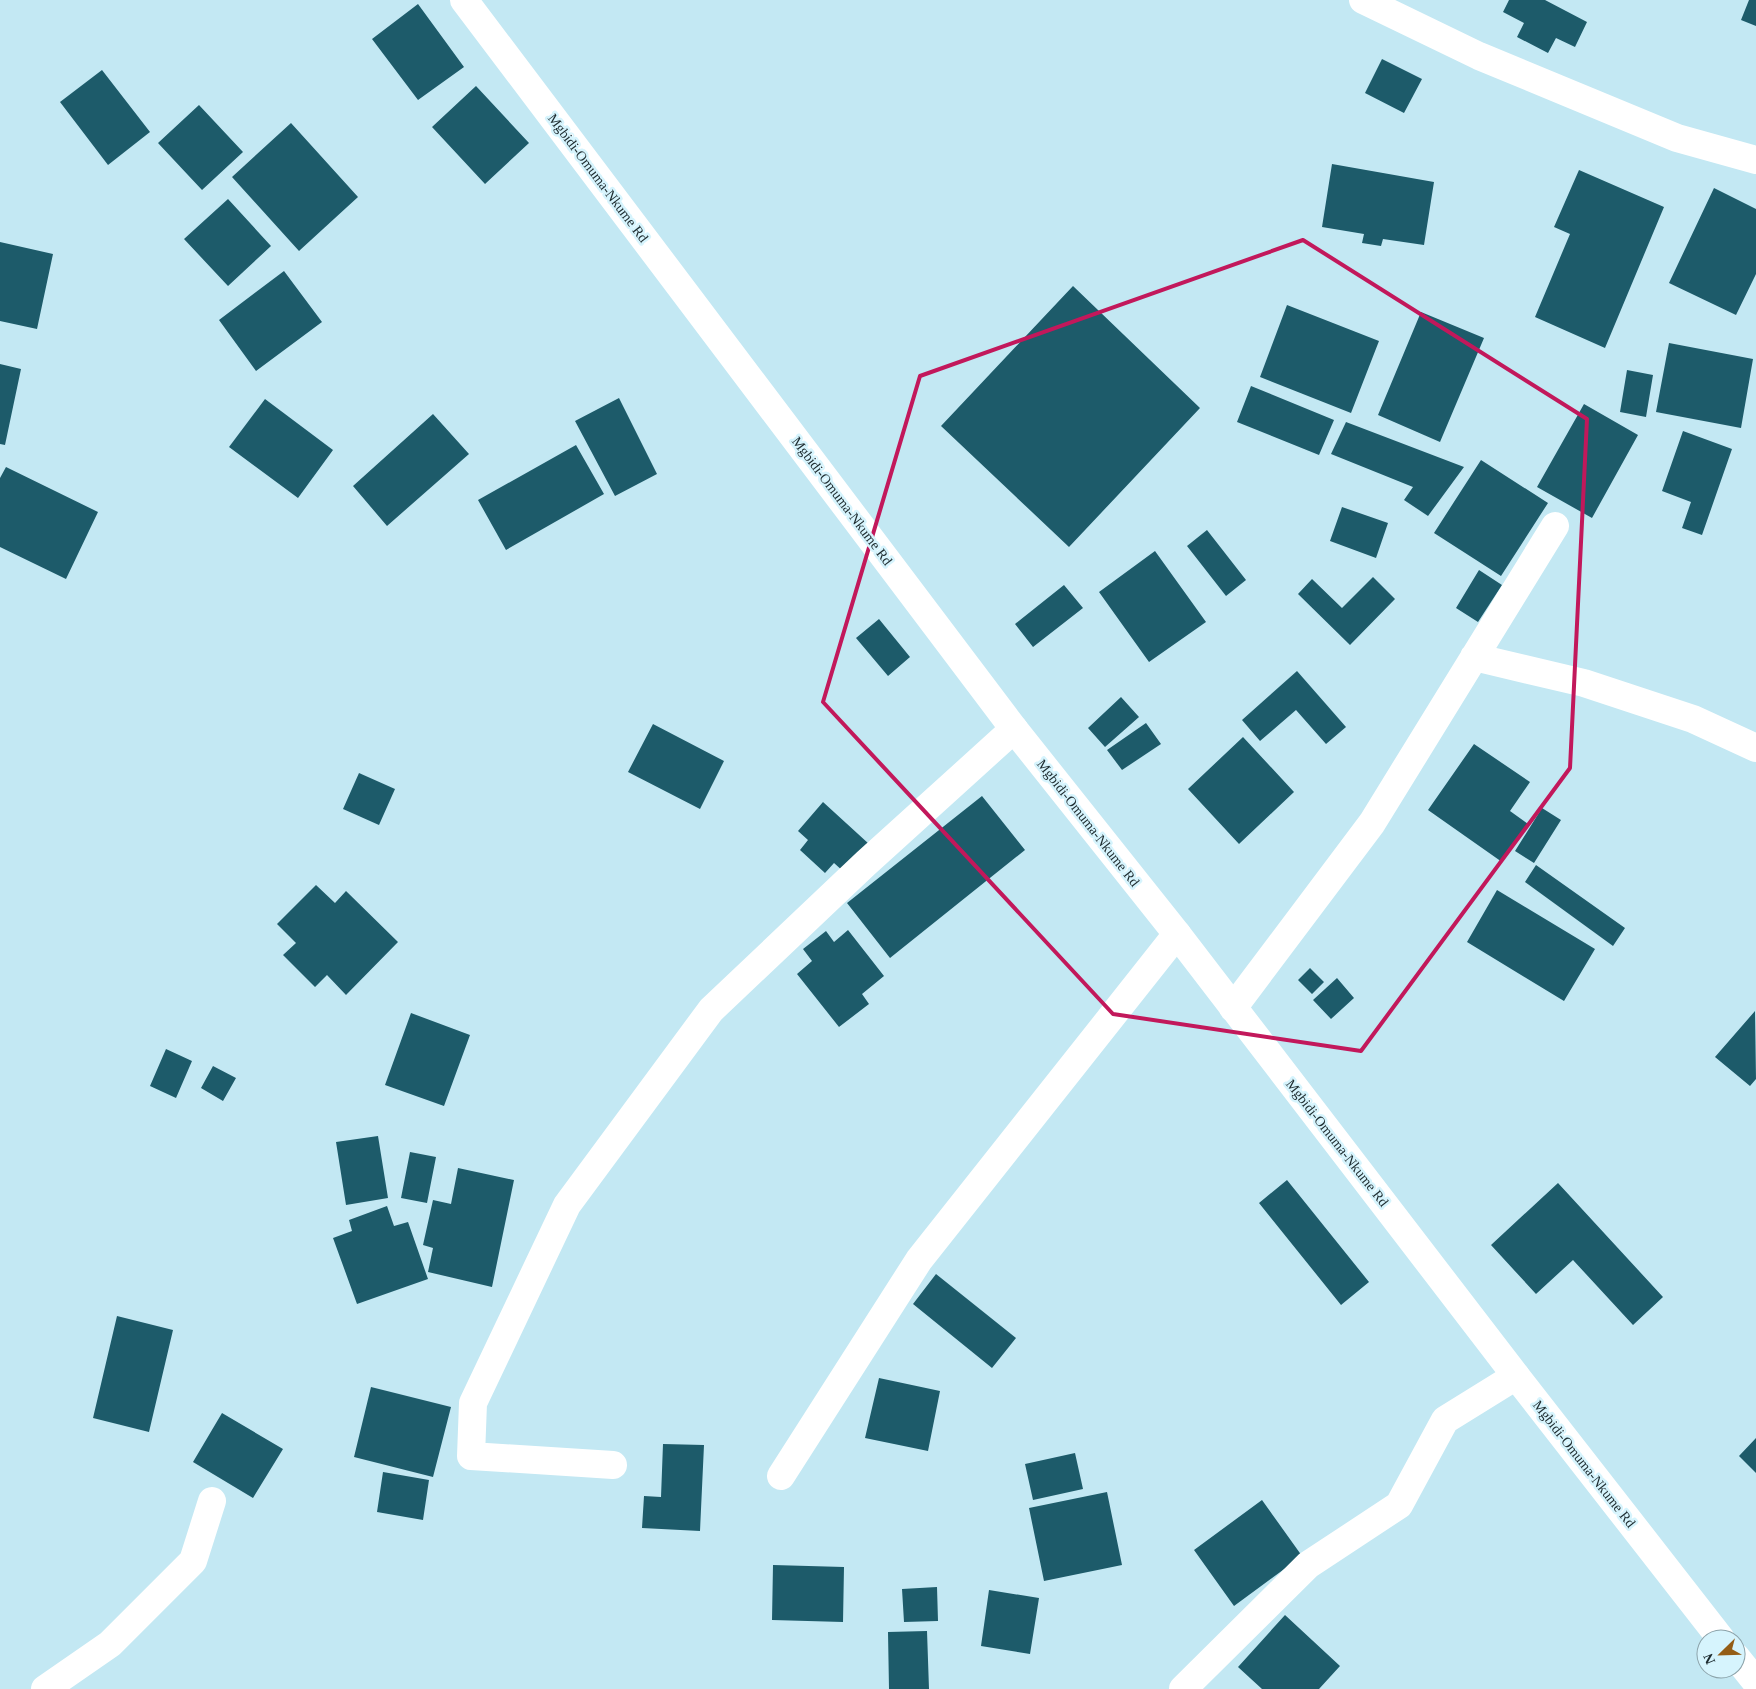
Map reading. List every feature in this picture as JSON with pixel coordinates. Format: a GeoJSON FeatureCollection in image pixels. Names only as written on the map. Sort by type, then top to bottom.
{"type":"FeatureCollection","features":[{"type":"Feature","properties":{"kind":"street","name":"Mgbidi-Omuma-Nkume Rd"},"geometry":{"type":"LineString","coordinates":[[464,0],[1014,729],[1177,934],[1516,1376],[1713,1629]]}},
{"type":"Feature","properties":{"kind":"street"},"geometry":{"type":"LineString","coordinates":[[1363,0],[1479,56],[1677,138],[1756,160]]}},
{"type":"Feature","properties":{"kind":"street"},"geometry":{"type":"LineString","coordinates":[[1233,1008],[1372,823],[1555,526]]}},
{"type":"Feature","properties":{"kind":"street"},"geometry":{"type":"LineString","coordinates":[[1474,657],[1584,683],[1693,719],[1756,748]]}},
{"type":"Feature","properties":{"kind":"street"},"geometry":{"type":"LineString","coordinates":[[612,1465],[471,1456],[473,1403],[567,1205],[711,1010],[866,863],[1014,729]]}},
{"type":"Feature","properties":{"kind":"street"},"geometry":{"type":"LineString","coordinates":[[780,1476],[919,1260],[1177,934]]}},
{"type":"Feature","properties":{"kind":"street"},"geometry":{"type":"LineString","coordinates":[[1183,1689],[1308,1565],[1399,1505],[1445,1420],[1516,1376]]}},
{"type":"Feature","properties":{"kind":"street"},"geometry":{"type":"LineString","coordinates":[[45,1689],[110,1644],[193,1561],[212,1501]]}},
{"type":"Feature","properties":{"kind":"street"},"geometry":{"type":"LineString","coordinates":[[1746,1670],[1756,1682]]}},
{"type":"Feature","properties":{"kind":"highlighted area"},"geometry":{"type":"Polygon","coordinates":[[[1303,240],[1587,419],[1570,768],[1361,1051],[1113,1014],[823,702],[920,376],[1303,240]]]}},
{"type":"Feature","properties":{"kind":"building"},"geometry":{"type":"Polygon","coordinates":[[[1509,0],[1545,0],[1587,22],[1575,47],[1556,38],[1548,53],[1517,37],[1524,23],[1503,12],[1509,0]]]}},
{"type":"Feature","properties":{"kind":"building"},"geometry":{"type":"Polygon","coordinates":[[[1749,0],[1756,0],[1756,26],[1741,20],[1749,0]]]}},
{"type":"Feature","properties":{"kind":"building"},"geometry":{"type":"Polygon","coordinates":[[[418,4],[464,67],[418,100],[372,39],[418,4]]]}},
{"type":"Feature","properties":{"kind":"building"},"geometry":{"type":"Polygon","coordinates":[[[1382,59],[1422,79],[1404,113],[1365,93],[1382,59]]]}},
{"type":"Feature","properties":{"kind":"building"},"geometry":{"type":"Polygon","coordinates":[[[102,70],[150,132],[108,165],[60,102],[102,70]]]}},
{"type":"Feature","properties":{"kind":"building"},"geometry":{"type":"Polygon","coordinates":[[[476,86],[529,143],[485,184],[432,127],[476,86]]]}},
{"type":"Feature","properties":{"kind":"building"},"geometry":{"type":"Polygon","coordinates":[[[199,105],[243,152],[202,190],[158,143],[199,105]]]}},
{"type":"Feature","properties":{"kind":"building"},"geometry":{"type":"Polygon","coordinates":[[[291,123],[358,197],[299,251],[232,177],[291,123]]]}},
{"type":"Feature","properties":{"kind":"building"},"geometry":{"type":"Polygon","coordinates":[[[1332,164],[1434,182],[1424,245],[1383,239],[1381,246],[1362,243],[1364,234],[1322,227],[1332,164]]]}},
{"type":"Feature","properties":{"kind":"building"},"geometry":{"type":"Polygon","coordinates":[[[1579,170],[1664,207],[1605,348],[1535,317],[1570,234],[1554,227],[1579,170]]]}},
{"type":"Feature","properties":{"kind":"building"},"geometry":{"type":"Polygon","coordinates":[[[1714,188],[1756,209],[1756,274],[1736,315],[1669,283],[1714,188]]]}},
{"type":"Feature","properties":{"kind":"building"},"geometry":{"type":"Polygon","coordinates":[[[228,199],[271,246],[228,286],[184,239],[228,199]]]}},
{"type":"Feature","properties":{"kind":"building"},"geometry":{"type":"Polygon","coordinates":[[[0,242],[53,254],[37,329],[0,321],[0,242]]]}},
{"type":"Feature","properties":{"kind":"building"},"geometry":{"type":"Polygon","coordinates":[[[284,271],[322,322],[256,371],[219,320],[284,271]]]}},
{"type":"Feature","properties":{"kind":"building"},"geometry":{"type":"Polygon","coordinates":[[[1073,286],[1200,408],[1069,547],[941,426],[1073,286]]]}},
{"type":"Feature","properties":{"kind":"building"},"geometry":{"type":"Polygon","coordinates":[[[1287,305],[1379,341],[1351,413],[1260,377],[1287,305]]]}},
{"type":"Feature","properties":{"kind":"building"},"geometry":{"type":"Polygon","coordinates":[[[1421,312],[1484,338],[1440,442],[1378,415],[1421,312]]]}},
{"type":"Feature","properties":{"kind":"building"},"geometry":{"type":"Polygon","coordinates":[[[1669,343],[1753,359],[1741,428],[1656,412],[1669,343]]]}},
{"type":"Feature","properties":{"kind":"building"},"geometry":{"type":"Polygon","coordinates":[[[0,364],[21,369],[5,445],[0,444],[0,364]]]}},
{"type":"Feature","properties":{"kind":"building"},"geometry":{"type":"Polygon","coordinates":[[[1627,370],[1653,375],[1646,417],[1620,412],[1627,370]]]}},
{"type":"Feature","properties":{"kind":"building"},"geometry":{"type":"Polygon","coordinates":[[[1251,386],[1334,420],[1319,455],[1237,422],[1251,386]]]}},
{"type":"Feature","properties":{"kind":"building"},"geometry":{"type":"Polygon","coordinates":[[[619,398],[657,474],[615,496],[575,421],[619,398]]]}},
{"type":"Feature","properties":{"kind":"building"},"geometry":{"type":"Polygon","coordinates":[[[265,399],[333,450],[298,498],[229,447],[265,399]]]}},
{"type":"Feature","properties":{"kind":"building"},"geometry":{"type":"Polygon","coordinates":[[[1584,404],[1638,435],[1592,518],[1537,487],[1584,404]]]}},
{"type":"Feature","properties":{"kind":"building"},"geometry":{"type":"Polygon","coordinates":[[[433,414],[469,454],[387,526],[353,486],[433,414]]]}},
{"type":"Feature","properties":{"kind":"building"},"geometry":{"type":"Polygon","coordinates":[[[1346,422],[1464,467],[1428,516],[1404,500],[1413,487],[1331,454],[1346,422]]]}},
{"type":"Feature","properties":{"kind":"building"},"geometry":{"type":"Polygon","coordinates":[[[1683,431],[1732,449],[1702,535],[1682,528],[1691,502],[1662,491],[1683,431]]]}},
{"type":"Feature","properties":{"kind":"building"},"geometry":{"type":"Polygon","coordinates":[[[576,445],[604,494],[506,550],[478,500],[576,445]]]}},
{"type":"Feature","properties":{"kind":"building"},"geometry":{"type":"Polygon","coordinates":[[[1481,460],[1548,503],[1501,576],[1434,533],[1481,460]]]}},
{"type":"Feature","properties":{"kind":"building"},"geometry":{"type":"Polygon","coordinates":[[[6,467],[98,512],[66,579],[0,547],[0,478],[6,467]]]}},
{"type":"Feature","properties":{"kind":"building"},"geometry":{"type":"Polygon","coordinates":[[[1342,507],[1388,523],[1376,558],[1330,541],[1342,507]]]}},
{"type":"Feature","properties":{"kind":"building"},"geometry":{"type":"Polygon","coordinates":[[[1207,530],[1246,580],[1226,596],[1187,546],[1207,530]]]}},
{"type":"Feature","properties":{"kind":"building"},"geometry":{"type":"Polygon","coordinates":[[[1155,551],[1206,622],[1149,662],[1099,592],[1155,551]]]}},
{"type":"Feature","properties":{"kind":"building"},"geometry":{"type":"Polygon","coordinates":[[[1479,570],[1502,585],[1478,622],[1456,608],[1479,570]]]}},
{"type":"Feature","properties":{"kind":"building"},"geometry":{"type":"Polygon","coordinates":[[[1373,577],[1395,599],[1350,645],[1298,594],[1312,579],[1342,608],[1373,577]]]}},
{"type":"Feature","properties":{"kind":"building"},"geometry":{"type":"Polygon","coordinates":[[[1064,585],[1083,608],[1033,647],[1015,624],[1064,585]]]}},
{"type":"Feature","properties":{"kind":"building"},"geometry":{"type":"Polygon","coordinates":[[[879,619],[910,657],[888,676],[856,638],[879,619]]]}},
{"type":"Feature","properties":{"kind":"building"},"geometry":{"type":"Polygon","coordinates":[[[1297,671],[1346,727],[1326,744],[1296,710],[1260,741],[1242,720],[1297,671]]]}},
{"type":"Feature","properties":{"kind":"building"},"geometry":{"type":"Polygon","coordinates":[[[1121,697],[1139,717],[1105,747],[1088,728],[1121,697]]]}},
{"type":"Feature","properties":{"kind":"building"},"geometry":{"type":"Polygon","coordinates":[[[1146,723],[1161,744],[1122,770],[1107,750],[1146,723]]]}},
{"type":"Feature","properties":{"kind":"building"},"geometry":{"type":"Polygon","coordinates":[[[653,724],[724,761],[700,809],[628,772],[653,724]]]}},
{"type":"Feature","properties":{"kind":"building"},"geometry":{"type":"Polygon","coordinates":[[[1243,737],[1294,792],[1239,844],[1188,789],[1243,737]]]}},
{"type":"Feature","properties":{"kind":"building"},"geometry":{"type":"Polygon","coordinates":[[[1474,744],[1530,782],[1510,811],[1528,824],[1502,862],[1428,810],[1474,744]]]}},
{"type":"Feature","properties":{"kind":"building"},"geometry":{"type":"Polygon","coordinates":[[[359,773],[395,789],[379,825],[343,809],[359,773]]]}},
{"type":"Feature","properties":{"kind":"building"},"geometry":{"type":"Polygon","coordinates":[[[982,796],[1025,850],[890,958],[847,903],[982,796]]]}},
{"type":"Feature","properties":{"kind":"building"},"geometry":{"type":"Polygon","coordinates":[[[823,802],[869,844],[844,872],[834,863],[825,873],[800,850],[808,840],[798,831],[823,802]]]}},
{"type":"Feature","properties":{"kind":"building"},"geometry":{"type":"Polygon","coordinates":[[[1542,808],[1561,820],[1534,863],[1515,851],[1542,808]]]}},
{"type":"Feature","properties":{"kind":"building"},"geometry":{"type":"Polygon","coordinates":[[[1536,865],[1625,928],[1613,946],[1525,882],[1536,865]]]}},
{"type":"Feature","properties":{"kind":"building"},"geometry":{"type":"Polygon","coordinates":[[[316,885],[335,903],[346,891],[398,942],[346,995],[327,975],[315,987],[283,955],[296,943],[277,924],[316,885]]]}},
{"type":"Feature","properties":{"kind":"building"},"geometry":{"type":"Polygon","coordinates":[[[1497,890],[1595,949],[1564,1001],[1467,942],[1497,890]]]}},
{"type":"Feature","properties":{"kind":"building"},"geometry":{"type":"Polygon","coordinates":[[[848,930],[884,976],[862,994],[869,1004],[839,1027],[797,974],[812,961],[803,949],[826,931],[834,942],[848,930]]]}},
{"type":"Feature","properties":{"kind":"building"},"geometry":{"type":"Polygon","coordinates":[[[1310,968],[1324,982],[1312,994],[1298,980],[1310,968]]]}},
{"type":"Feature","properties":{"kind":"building"},"geometry":{"type":"Polygon","coordinates":[[[1337,978],[1354,998],[1331,1019],[1313,1000],[1337,978]]]}},
{"type":"Feature","properties":{"kind":"building"},"geometry":{"type":"Polygon","coordinates":[[[1755,1011],[1756,1079],[1750,1086],[1715,1057],[1755,1011]]]}},
{"type":"Feature","properties":{"kind":"building"},"geometry":{"type":"Polygon","coordinates":[[[411,1013],[470,1035],[444,1106],[385,1085],[411,1013]]]}},
{"type":"Feature","properties":{"kind":"building"},"geometry":{"type":"Polygon","coordinates":[[[166,1049],[192,1061],[176,1098],[150,1086],[166,1049]]]}},
{"type":"Feature","properties":{"kind":"building"},"geometry":{"type":"Polygon","coordinates":[[[213,1066],[236,1078],[223,1101],[201,1088],[213,1066]]]}},
{"type":"Feature","properties":{"kind":"building"},"geometry":{"type":"Polygon","coordinates":[[[378,1136],[388,1198],[346,1205],[336,1142],[378,1136]]]}},
{"type":"Feature","properties":{"kind":"building"},"geometry":{"type":"Polygon","coordinates":[[[410,1152],[436,1157],[427,1203],[401,1198],[410,1152]]]}},
{"type":"Feature","properties":{"kind":"building"},"geometry":{"type":"Polygon","coordinates":[[[458,1168],[514,1180],[492,1287],[428,1272],[433,1248],[423,1245],[433,1200],[451,1204],[458,1168]]]}},
{"type":"Feature","properties":{"kind":"building"},"geometry":{"type":"Polygon","coordinates":[[[1287,1180],[1369,1282],[1341,1305],[1259,1203],[1287,1180]]]}},
{"type":"Feature","properties":{"kind":"building"},"geometry":{"type":"Polygon","coordinates":[[[1558,1183],[1663,1297],[1633,1325],[1573,1260],[1536,1294],[1491,1245],[1558,1183]]]}},
{"type":"Feature","properties":{"kind":"building"},"geometry":{"type":"Polygon","coordinates":[[[387,1206],[394,1226],[408,1222],[428,1279],[357,1304],[333,1238],[352,1231],[349,1220],[387,1206]]]}},
{"type":"Feature","properties":{"kind":"building"},"geometry":{"type":"Polygon","coordinates":[[[936,1274],[1016,1338],[992,1368],[913,1304],[936,1274]]]}},
{"type":"Feature","properties":{"kind":"building"},"geometry":{"type":"Polygon","coordinates":[[[117,1316],[173,1330],[149,1432],[93,1418],[117,1316]]]}},
{"type":"Feature","properties":{"kind":"building"},"geometry":{"type":"Polygon","coordinates":[[[879,1378],[940,1391],[928,1451],[865,1438],[879,1378]]]}},
{"type":"Feature","properties":{"kind":"building"},"geometry":{"type":"Polygon","coordinates":[[[371,1387],[451,1407],[433,1477],[354,1457],[371,1387]]]}},
{"type":"Feature","properties":{"kind":"building"},"geometry":{"type":"Polygon","coordinates":[[[222,1413],[283,1449],[253,1498],[193,1462],[222,1413]]]}},
{"type":"Feature","properties":{"kind":"building"},"geometry":{"type":"Polygon","coordinates":[[[1756,1438],[1756,1473],[1739,1456],[1756,1438]]]}},
{"type":"Feature","properties":{"kind":"building"},"geometry":{"type":"Polygon","coordinates":[[[663,1444],[704,1445],[700,1531],[642,1528],[644,1496],[661,1497],[663,1444]]]}},
{"type":"Feature","properties":{"kind":"building"},"geometry":{"type":"Polygon","coordinates":[[[1075,1453],[1083,1489],[1033,1500],[1025,1464],[1075,1453]]]}},
{"type":"Feature","properties":{"kind":"building"},"geometry":{"type":"Polygon","coordinates":[[[383,1472],[429,1480],[423,1520],[377,1512],[383,1472]]]}},
{"type":"Feature","properties":{"kind":"building"},"geometry":{"type":"Polygon","coordinates":[[[1107,1492],[1122,1565],[1044,1581],[1029,1508],[1107,1492]]]}},
{"type":"Feature","properties":{"kind":"building"},"geometry":{"type":"Polygon","coordinates":[[[1262,1500],[1302,1556],[1234,1606],[1194,1550],[1262,1500]]]}},
{"type":"Feature","properties":{"kind":"building"},"geometry":{"type":"Polygon","coordinates":[[[773,1565],[844,1567],[843,1622],[772,1620],[773,1565]]]}},
{"type":"Feature","properties":{"kind":"building"},"geometry":{"type":"Polygon","coordinates":[[[937,1587],[938,1621],[904,1622],[902,1589],[937,1587]]]}},
{"type":"Feature","properties":{"kind":"building"},"geometry":{"type":"Polygon","coordinates":[[[989,1590],[1039,1598],[1030,1654],[981,1646],[989,1590]]]}},
{"type":"Feature","properties":{"kind":"building"},"geometry":{"type":"Polygon","coordinates":[[[1285,1615],[1340,1666],[1319,1689],[1262,1689],[1238,1667],[1285,1615]]]}},
{"type":"Feature","properties":{"kind":"building"},"geometry":{"type":"Polygon","coordinates":[[[927,1631],[929,1689],[889,1689],[888,1632],[927,1631]]]}}]}
